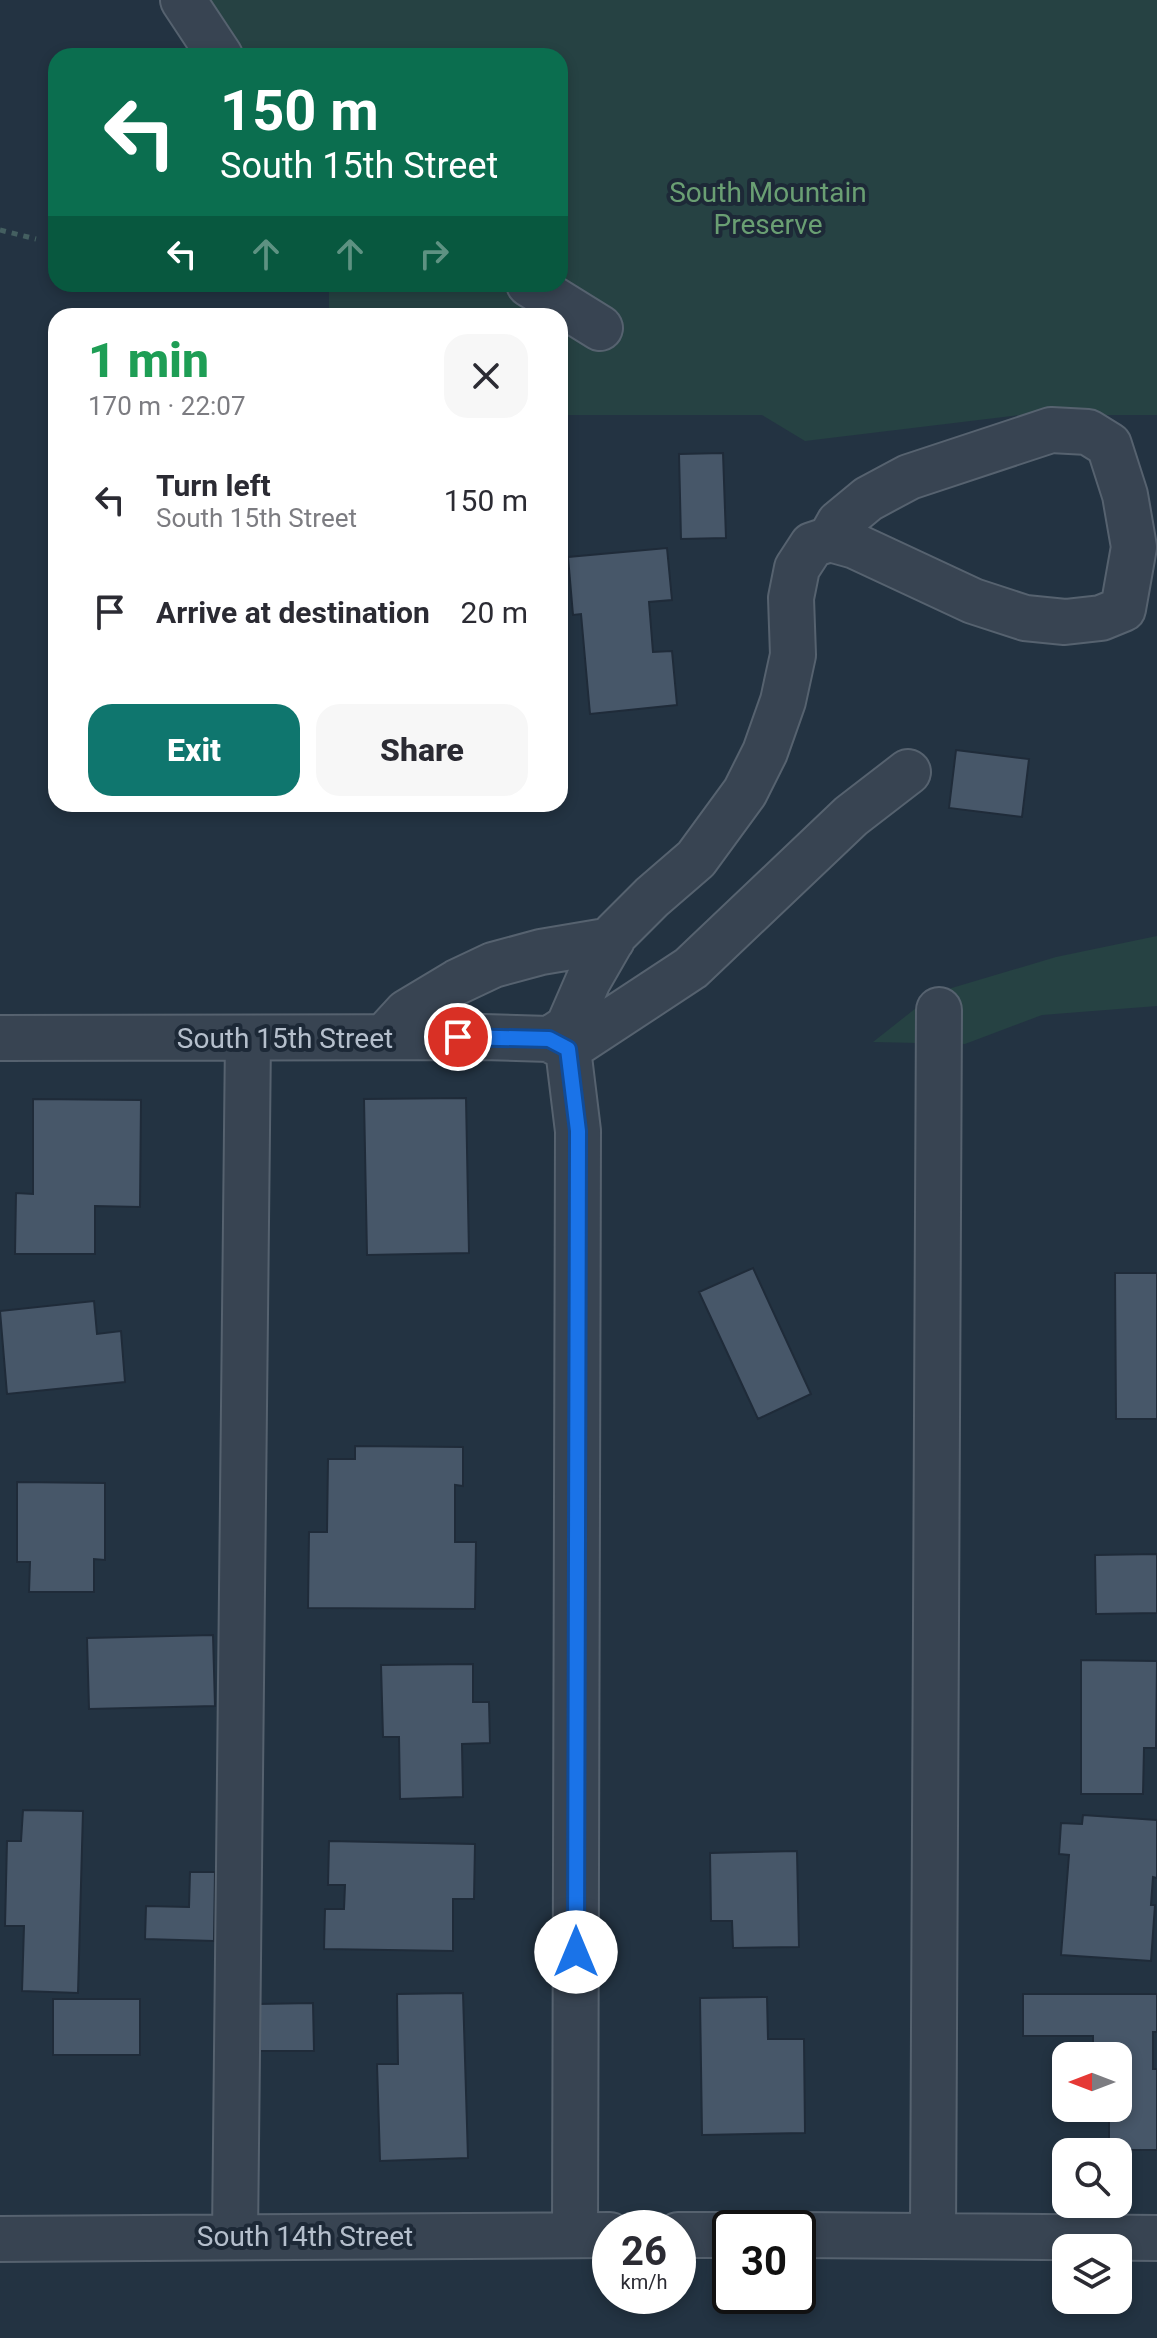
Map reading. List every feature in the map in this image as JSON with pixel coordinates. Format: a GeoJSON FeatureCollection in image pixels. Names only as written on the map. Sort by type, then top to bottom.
{"type":"FeatureCollection","features":[{"type":"Feature","properties":{"kind":"street"},"geometry":{"type":"LineString","coordinates":[[183,0],[215,48]]}},
{"type":"Feature","properties":{"kind":"street"},"geometry":{"type":"LineString","coordinates":[[542,292],[568,308]]}},
{"type":"Feature","properties":{"kind":"street"},"geometry":{"type":"LineString","coordinates":[[568,308],[600,328]]}},
{"type":"Feature","properties":{"kind":"street"},"geometry":{"type":"LineString","coordinates":[[593,2210],[578,1131],[559,1044],[588,981],[612,940],[652,897],[696,859],[745,792],[765,752],[786,686],[793,655],[791,598],[797,568],[812,545],[830,539],[855,546],[973,601],[1025,618],[1065,622],[1101,618],[1123,609],[1134,547],[1125,495],[1109,445],[1088,432],[1051,430],[909,477],[858,507],[839,523],[830,539]]}},
{"type":"Feature","properties":{"kind":"street"},"geometry":{"type":"LineString","coordinates":[[559,1044],[691,968],[851,816],[908,772]]}},
{"type":"Feature","properties":{"kind":"street"},"geometry":{"type":"LineString","coordinates":[[384,1037],[407,1012],[493,965],[541,952],[612,940]]}},
{"type":"Feature","properties":{"kind":"street"},"geometry":{"type":"LineString","coordinates":[[933,2235],[939,1010]]}},
{"type":"Feature","properties":{"kind":"street","name":"South 15th Street"},"geometry":{"type":"LineString","coordinates":[[0,1038],[384,1037],[559,1044]]}},
{"type":"Feature","properties":{"kind":"street"},"geometry":{"type":"LineString","coordinates":[[235,2236],[248,1038]]}},
{"type":"Feature","properties":{"kind":"street","name":"South 14th Street"},"geometry":{"type":"LineString","coordinates":[[0,2239],[592,2235]]}},
{"type":"Feature","properties":{"kind":"street"},"geometry":{"type":"LineString","coordinates":[[816,2235],[1157,2238]]}},
{"type":"Feature","properties":{"kind":"path"},"geometry":{"type":"LineString","coordinates":[[0,230],[36,239]]}},
{"type":"Feature","properties":{"kind":"green space","name":"South Mountain Preserve"},"geometry":{"type":"Polygon","coordinates":[[[207,0],[1157,0],[1157,415],[1021,415],[805,441],[762,415],[568,415],[568,308],[329,308],[329,292],[568,292],[568,48],[237,48],[207,0]]]}},
{"type":"Feature","properties":{"kind":"green space"},"geometry":{"type":"Polygon","coordinates":[[[1157,936],[1157,1006],[1042,1015],[965,1044],[873,1042],[935,993],[1056,957],[1157,936]]]}},
{"type":"Feature","properties":{"kind":"building"},"geometry":{"type":"Polygon","coordinates":[[[723,453],[726,538],[681,539],[679,454],[723,453]]]}},
{"type":"Feature","properties":{"kind":"building"},"geometry":{"type":"Polygon","coordinates":[[[667,548],[672,600],[649,602],[653,652],[672,651],[677,705],[590,714],[581,614],[573,615],[568,557],[667,548]]]}},
{"type":"Feature","properties":{"kind":"building"},"geometry":{"type":"Polygon","coordinates":[[[956,750],[1029,759],[1022,817],[949,808],[956,750]]]}},
{"type":"Feature","properties":{"kind":"building"},"geometry":{"type":"Polygon","coordinates":[[[466,1098],[469,1253],[367,1255],[364,1099],[466,1098]]]}},
{"type":"Feature","properties":{"kind":"building"},"geometry":{"type":"Polygon","coordinates":[[[33,1099],[141,1100],[140,1207],[95,1206],[95,1254],[15,1254],[16,1193],[33,1194],[33,1099]]]}},
{"type":"Feature","properties":{"kind":"building"},"geometry":{"type":"Polygon","coordinates":[[[753,1268],[811,1394],[758,1419],[699,1292],[753,1268]]]}},
{"type":"Feature","properties":{"kind":"building"},"geometry":{"type":"Polygon","coordinates":[[[1115,1273],[1157,1273],[1157,1419],[1116,1419],[1115,1273]]]}},
{"type":"Feature","properties":{"kind":"building"},"geometry":{"type":"Polygon","coordinates":[[[94,1301],[97,1334],[121,1331],[125,1382],[7,1394],[0,1311],[94,1301]]]}},
{"type":"Feature","properties":{"kind":"building"},"geometry":{"type":"Polygon","coordinates":[[[355,1446],[463,1447],[463,1486],[455,1485],[455,1542],[476,1542],[475,1609],[308,1608],[309,1532],[327,1532],[328,1459],[355,1459],[355,1446]]]}},
{"type":"Feature","properties":{"kind":"building"},"geometry":{"type":"Polygon","coordinates":[[[17,1482],[105,1483],[105,1560],[94,1559],[94,1592],[29,1592],[30,1562],[17,1562],[17,1482]]]}},
{"type":"Feature","properties":{"kind":"building"},"geometry":{"type":"Polygon","coordinates":[[[1157,1554],[1157,1613],[1096,1614],[1095,1555],[1157,1554]]]}},
{"type":"Feature","properties":{"kind":"building"},"geometry":{"type":"Polygon","coordinates":[[[213,1635],[215,1706],[89,1709],[87,1638],[213,1635]]]}},
{"type":"Feature","properties":{"kind":"building"},"geometry":{"type":"Polygon","coordinates":[[[1081,1660],[1157,1661],[1156,1748],[1144,1748],[1143,1794],[1081,1794],[1081,1660]]]}},
{"type":"Feature","properties":{"kind":"building"},"geometry":{"type":"Polygon","coordinates":[[[473,1664],[473,1702],[489,1702],[490,1743],[462,1744],[463,1797],[400,1799],[399,1737],[383,1737],[381,1665],[473,1664]]]}},
{"type":"Feature","properties":{"kind":"building"},"geometry":{"type":"Polygon","coordinates":[[[23,1810],[83,1811],[78,1993],[22,1991],[24,1926],[5,1926],[7,1841],[21,1841],[23,1810]]]}},
{"type":"Feature","properties":{"kind":"building"},"geometry":{"type":"Polygon","coordinates":[[[1083,1815],[1157,1820],[1157,1878],[1153,1877],[1151,1905],[1155,1905],[1151,1961],[1061,1955],[1069,1855],[1059,1854],[1061,1823],[1082,1824],[1083,1815]]]}},
{"type":"Feature","properties":{"kind":"building"},"geometry":{"type":"Polygon","coordinates":[[[329,1841],[475,1844],[474,1899],[453,1899],[453,1951],[324,1949],[325,1909],[344,1909],[345,1885],[328,1885],[329,1841]]]}},
{"type":"Feature","properties":{"kind":"building"},"geometry":{"type":"Polygon","coordinates":[[[797,1851],[799,1947],[733,1948],[732,1921],[711,1921],[710,1853],[797,1851]]]}},
{"type":"Feature","properties":{"kind":"building"},"geometry":{"type":"Polygon","coordinates":[[[190,1872],[215,1872],[214,1941],[145,1939],[146,1906],[189,1907],[190,1872]]]}},
{"type":"Feature","properties":{"kind":"building"},"geometry":{"type":"Polygon","coordinates":[[[463,1993],[468,2158],[380,2161],[377,2064],[398,2064],[397,1994],[463,1993]]]}},
{"type":"Feature","properties":{"kind":"building"},"geometry":{"type":"Polygon","coordinates":[[[1023,1994],[1157,1994],[1153,2069],[1157,2069],[1157,2150],[1132,2150],[1132,2138],[1109,2138],[1109,2122],[1132,2122],[1132,2042],[1093,2042],[1093,2036],[1023,2036],[1023,1994]]]}},
{"type":"Feature","properties":{"kind":"building"},"geometry":{"type":"Polygon","coordinates":[[[767,1997],[768,2039],[804,2039],[805,2133],[702,2135],[700,1998],[767,1997]]]}},
{"type":"Feature","properties":{"kind":"building"},"geometry":{"type":"Polygon","coordinates":[[[53,1999],[140,1999],[140,2055],[53,2055],[53,1999]]]}},
{"type":"Feature","properties":{"kind":"building"},"geometry":{"type":"Polygon","coordinates":[[[313,2003],[314,2051],[257,2051],[257,2004],[313,2003]]]}},
{"type":"Feature","properties":{"kind":"route"},"geometry":{"type":"LineString","coordinates":[[458,1037],[549,1039],[568,1049],[578,1131],[576,1952]]}}]}
